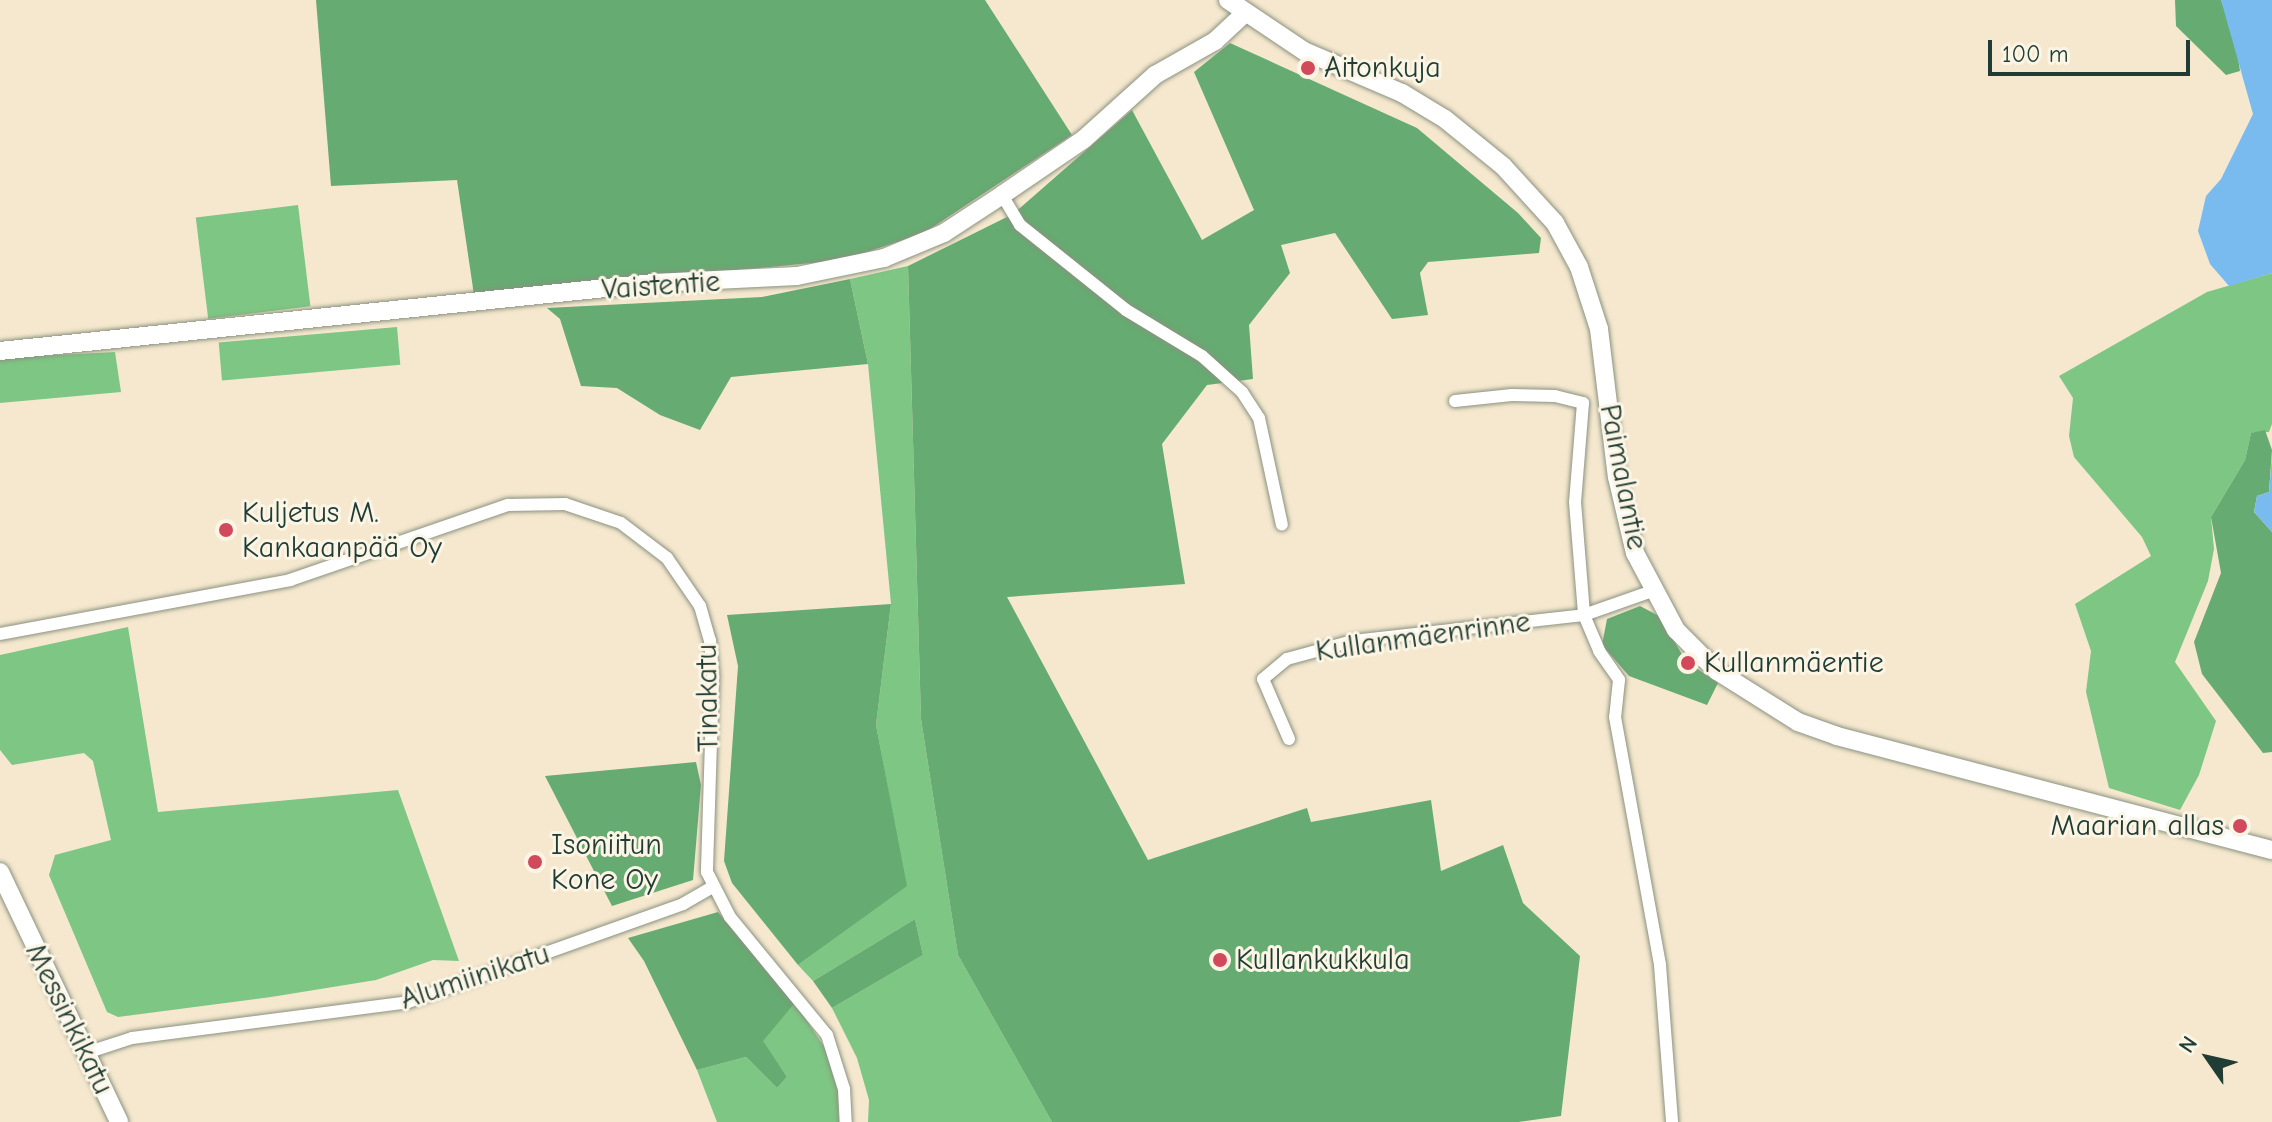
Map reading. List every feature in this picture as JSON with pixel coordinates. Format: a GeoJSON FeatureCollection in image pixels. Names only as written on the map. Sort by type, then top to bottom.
{"type":"FeatureCollection","features":[{"type":"Feature","properties":{"kind":"street","name":"Paimalantie"},"geometry":{"type":"LineString","coordinates":[[1228,0],[1244,14],[1304,51],[1402,93],[1445,119],[1503,166],[1555,223],[1594,309],[1625,522],[1652,591],[1676,630],[1704,660],[1798,722],[2272,850]]}},
{"type":"Feature","properties":{"kind":"street","name":"Vaistentie"},"geometry":{"type":"LineString","coordinates":[[0,351],[654,283],[728,282],[838,270],[944,233],[1084,139],[1155,75],[1215,41],[1244,14]]}},
{"type":"Feature","properties":{"kind":"street"},"geometry":{"type":"LineString","coordinates":[[1002,195],[1020,225],[1126,310],[1202,356],[1242,392],[1259,418],[1282,525]]}},
{"type":"Feature","properties":{"kind":"street"},"geometry":{"type":"LineString","coordinates":[[1455,401],[1541,396],[1583,403],[1575,502],[1584,615],[1599,651],[1619,680],[1615,717],[1660,965],[1672,1122]]}},
{"type":"Feature","properties":{"kind":"street","name":"Tinakatu"},"geometry":{"type":"LineString","coordinates":[[0,634],[290,580],[508,505],[546,502],[602,515],[638,533],[667,558],[706,623],[713,678],[705,855],[711,888]]}},
{"type":"Feature","properties":{"kind":"street","name":"Kullanmäenrinne"},"geometry":{"type":"LineString","coordinates":[[1289,739],[1263,679],[1287,659],[1353,641],[1584,615],[1652,591]]}},
{"type":"Feature","properties":{"kind":"street","name":"Messinkikatu"},"geometry":{"type":"LineString","coordinates":[[0,872],[119,1122]]}},
{"type":"Feature","properties":{"kind":"street"},"geometry":{"type":"LineString","coordinates":[[711,888],[827,1035],[844,1089],[846,1122]]}},
{"type":"Feature","properties":{"kind":"street","name":"Alumiinikatu"},"geometry":{"type":"LineString","coordinates":[[86,1053],[132,1038],[408,1002],[683,904],[711,888]]}},
{"type":"Feature","properties":{"kind":"green space"},"geometry":{"type":"Polygon","coordinates":[[[316,0],[985,0],[1072,135],[924,233],[843,260],[474,295],[457,180],[331,186],[316,0]]]}},
{"type":"Feature","properties":{"kind":"green space"},"geometry":{"type":"Polygon","coordinates":[[[2175,0],[2221,0],[2235,36],[2240,71],[2226,75],[2176,26],[2175,0]]]}},
{"type":"Feature","properties":{"kind":"green space"},"geometry":{"type":"Polygon","coordinates":[[[1230,43],[1417,128],[1518,213],[1541,238],[1539,253],[1428,262],[1420,273],[1428,315],[1392,319],[1335,233],[1281,245],[1290,273],[1249,325],[1253,379],[1207,385],[1162,444],[1185,584],[1007,597],[1148,860],[1307,808],[1311,822],[1431,800],[1441,871],[1503,845],[1523,903],[1580,956],[1561,1116],[1518,1122],[1052,1122],[958,955],[921,719],[908,266],[1013,214],[1132,110],[1202,240],[1254,210],[1194,72],[1230,43]]]}},
{"type":"Feature","properties":{"kind":"green space"},"geometry":{"type":"Polygon","coordinates":[[[298,205],[310,306],[208,319],[196,218],[298,205]]]}},
{"type":"Feature","properties":{"kind":"green space"},"geometry":{"type":"Polygon","coordinates":[[[908,266],[921,719],[958,955],[1052,1122],[868,1122],[869,1100],[857,1058],[832,1008],[923,955],[915,919],[813,981],[798,965],[906,886],[876,725],[891,604],[868,364],[850,279],[908,266]]]}},
{"type":"Feature","properties":{"kind":"green space"},"geometry":{"type":"Polygon","coordinates":[[[2272,273],[2272,424],[2269,432],[2251,433],[2245,460],[2211,517],[2214,549],[2208,581],[2175,662],[2216,721],[2199,775],[2180,810],[2109,788],[2086,692],[2091,651],[2075,604],[2151,556],[2142,537],[2074,457],[2069,436],[2073,398],[2059,376],[2207,292],[2272,273]]]}},
{"type":"Feature","properties":{"kind":"green space"},"geometry":{"type":"Polygon","coordinates":[[[850,279],[868,364],[731,377],[700,430],[660,415],[617,388],[581,386],[560,319],[547,308],[762,297],[850,279]]]}},
{"type":"Feature","properties":{"kind":"green space"},"geometry":{"type":"Polygon","coordinates":[[[397,327],[400,365],[222,380],[219,343],[397,327]]]}},
{"type":"Feature","properties":{"kind":"green space"},"geometry":{"type":"Polygon","coordinates":[[[115,352],[121,392],[0,403],[0,358],[115,352]]]}},
{"type":"Feature","properties":{"kind":"green space"},"geometry":{"type":"Polygon","coordinates":[[[2265,430],[2272,450],[2269,492],[2257,496],[2254,512],[2272,532],[2272,752],[2263,753],[2202,674],[2194,642],[2221,573],[2211,517],[2245,460],[2251,433],[2265,430]]]}},
{"type":"Feature","properties":{"kind":"green space"},"geometry":{"type":"Polygon","coordinates":[[[891,604],[876,725],[907,886],[798,965],[732,883],[724,861],[738,666],[727,615],[891,604]]]}},
{"type":"Feature","properties":{"kind":"green space"},"geometry":{"type":"Polygon","coordinates":[[[1640,606],[1659,616],[1686,661],[1718,683],[1707,705],[1629,676],[1602,645],[1607,619],[1640,606]]]}},
{"type":"Feature","properties":{"kind":"green space"},"geometry":{"type":"Polygon","coordinates":[[[128,627],[158,812],[398,790],[459,961],[433,960],[376,980],[271,997],[118,1017],[107,1012],[49,875],[55,855],[111,840],[93,761],[84,753],[12,765],[0,750],[0,655],[128,627]]]}},
{"type":"Feature","properties":{"kind":"green space"},"geometry":{"type":"Polygon","coordinates":[[[696,762],[701,785],[693,880],[612,906],[545,776],[696,762]]]}},
{"type":"Feature","properties":{"kind":"green space"},"geometry":{"type":"Polygon","coordinates":[[[718,912],[795,1003],[763,1041],[787,1077],[777,1088],[746,1057],[697,1070],[644,961],[628,938],[718,912]]]}},
{"type":"Feature","properties":{"kind":"green space"},"geometry":{"type":"Polygon","coordinates":[[[915,919],[923,955],[832,1008],[813,981],[915,919]]]}},
{"type":"Feature","properties":{"kind":"green space"},"geometry":{"type":"Polygon","coordinates":[[[795,1003],[825,1048],[838,1092],[839,1122],[717,1122],[697,1070],[746,1057],[777,1088],[787,1077],[762,1041],[795,1003]]]}},
{"type":"Feature","properties":{"kind":"water"},"geometry":{"type":"Polygon","coordinates":[[[2221,0],[2272,0],[2272,273],[2229,286],[2210,264],[2198,231],[2206,196],[2221,179],[2253,114],[2221,0]]]}},
{"type":"Feature","properties":{"kind":"water"},"geometry":{"type":"Polygon","coordinates":[[[2272,456],[2272,532],[2254,512],[2257,496],[2269,492],[2272,456]]]}},
{"type":"Feature","properties":{"kind":"place","name":"Aitonkuja"},"geometry":{"type":"Point","coordinates":[1308,68]}},
{"type":"Feature","properties":{"kind":"place","name":"Kuljetus M. Kankaanpää Oy"},"geometry":{"type":"Point","coordinates":[226,530]}},
{"type":"Feature","properties":{"kind":"place","name":"Kullanmäentie"},"geometry":{"type":"Point","coordinates":[1688,663]}},
{"type":"Feature","properties":{"kind":"place","name":"Maarian allas"},"geometry":{"type":"Point","coordinates":[2240,826]}},
{"type":"Feature","properties":{"kind":"place","name":"Isoniitun Kone Oy"},"geometry":{"type":"Point","coordinates":[535,862]}},
{"type":"Feature","properties":{"kind":"place","name":"Kullankukkula"},"geometry":{"type":"Point","coordinates":[1220,960]}}]}
